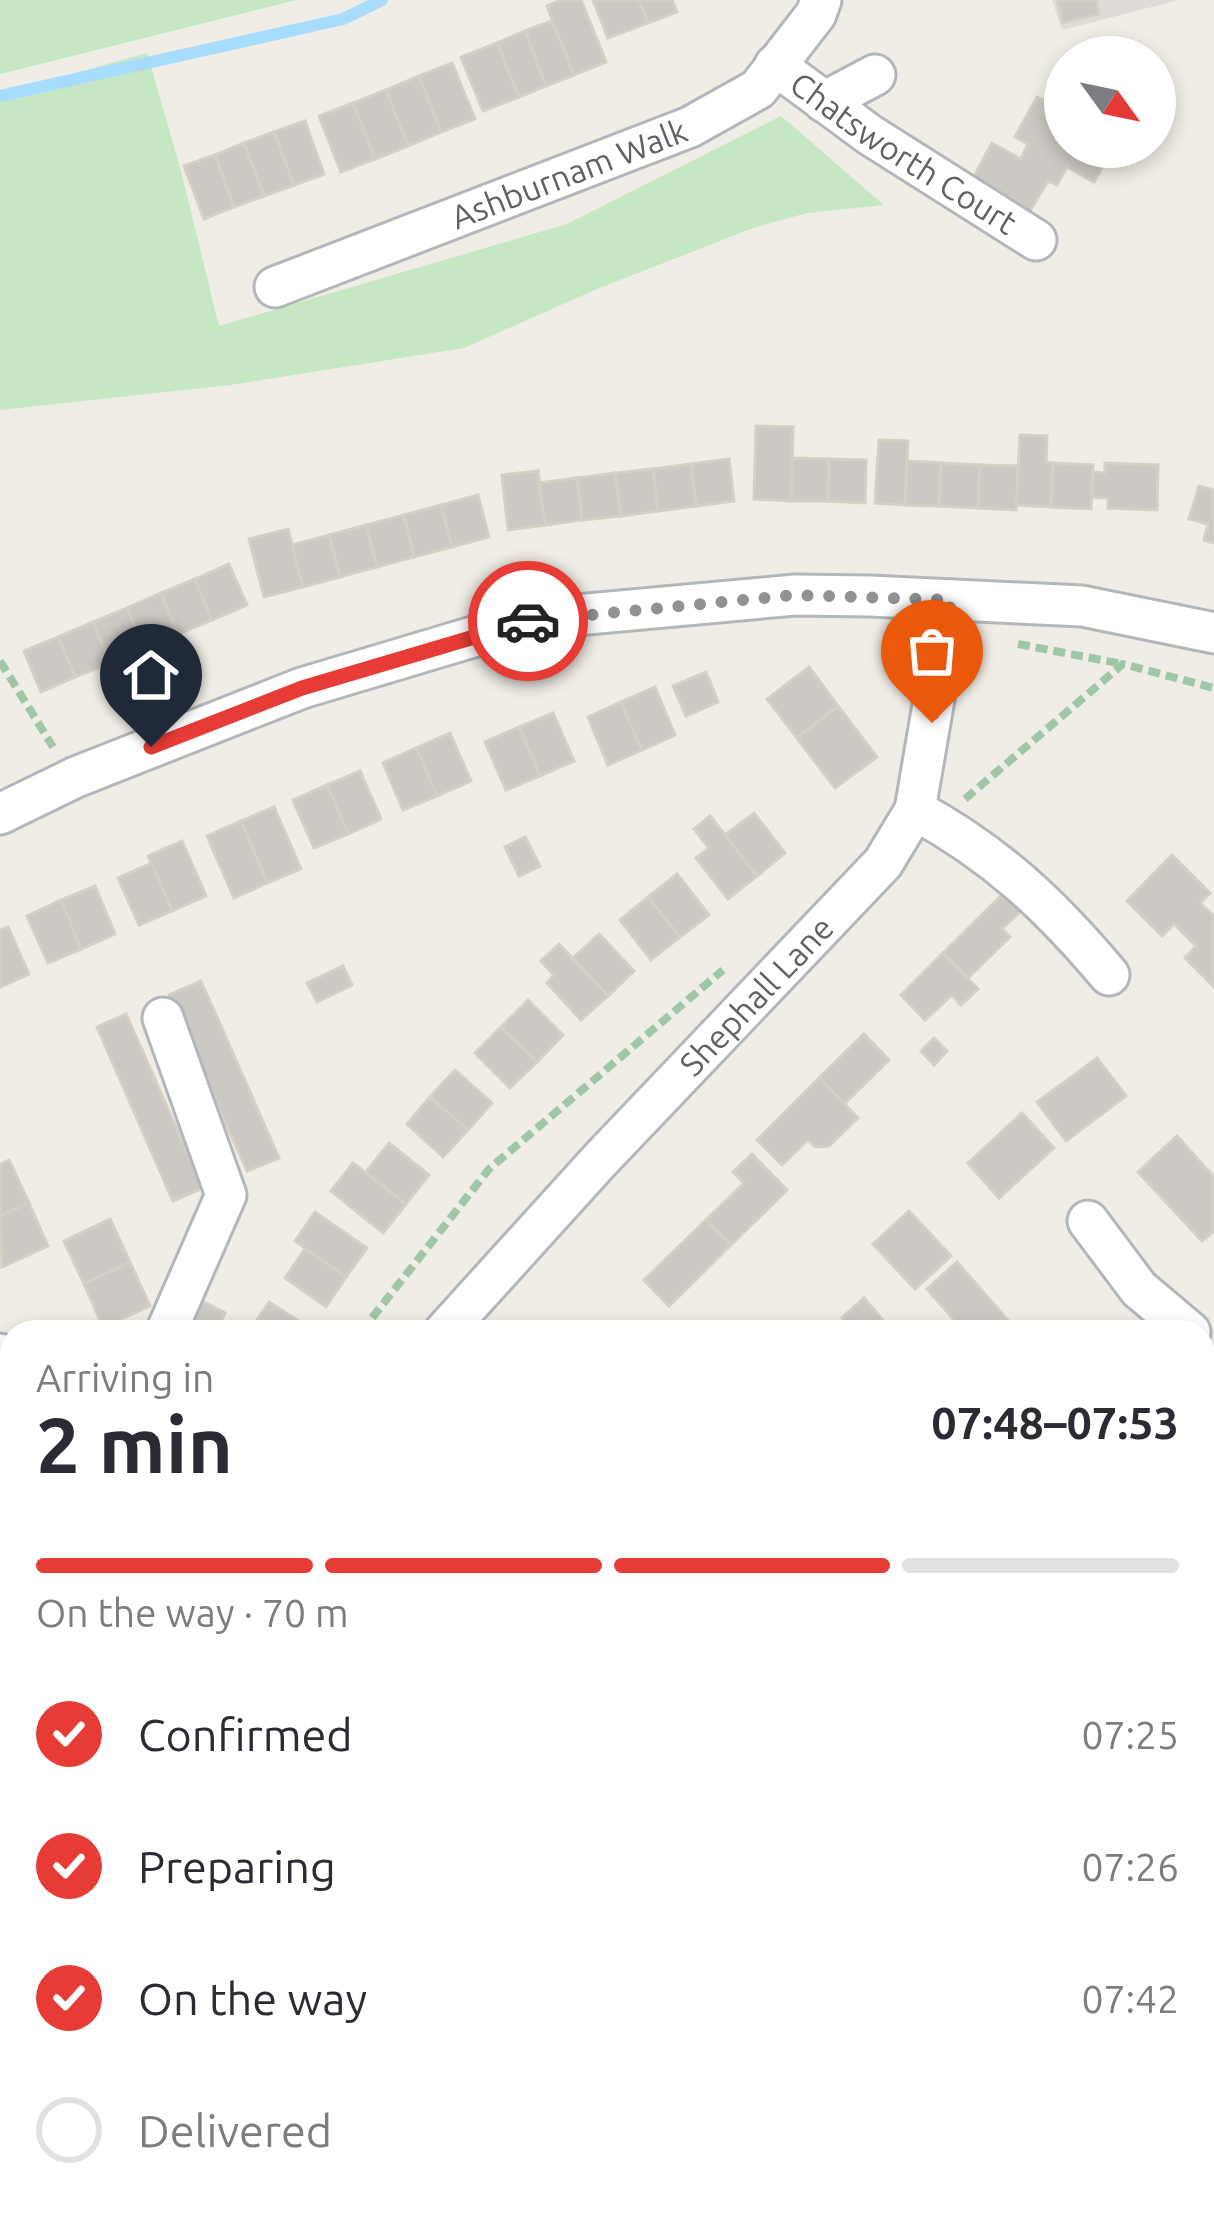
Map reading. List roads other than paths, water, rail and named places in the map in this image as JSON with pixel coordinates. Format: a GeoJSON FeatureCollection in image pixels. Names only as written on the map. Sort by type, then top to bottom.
{"type":"FeatureCollection","features":[{"type":"Feature","properties":{"kind":"street","name":"Ashburnam Walk"},"geometry":{"type":"LineString","coordinates":[[275,287],[690,128],[758,89],[816,14],[821,0]]}},
{"type":"Feature","properties":{"kind":"street","name":"Chatsworth Court"},"geometry":{"type":"LineString","coordinates":[[775,65],[964,197],[1036,241]]}},
{"type":"Feature","properties":{"kind":"street"},"geometry":{"type":"LineString","coordinates":[[824,102],[875,75]]}},
{"type":"Feature","properties":{"kind":"street"},"geometry":{"type":"LineString","coordinates":[[0,814],[76,777],[302,688],[533,619],[794,595],[1082,606],[1214,633]]}},
{"type":"Feature","properties":{"kind":"street","name":"Shephall Lane"},"geometry":{"type":"LineString","coordinates":[[458,1320],[600,1160],[883,862],[915,811],[951,600]]}},
{"type":"Feature","properties":{"kind":"street"},"geometry":{"type":"LineString","coordinates":[[915,811],[1001,862],[1068,926],[1109,975]]}},
{"type":"Feature","properties":{"kind":"street"},"geometry":{"type":"LineString","coordinates":[[164,1018],[226,1195],[171,1320]]}},
{"type":"Feature","properties":{"kind":"street"},"geometry":{"type":"LineString","coordinates":[[1088,1221],[1139,1289],[1176,1320]]}},
{"type":"Feature","properties":{"kind":"waterway"},"geometry":{"type":"LineString","coordinates":[[0,96],[343,19],[382,0]]}}]}
